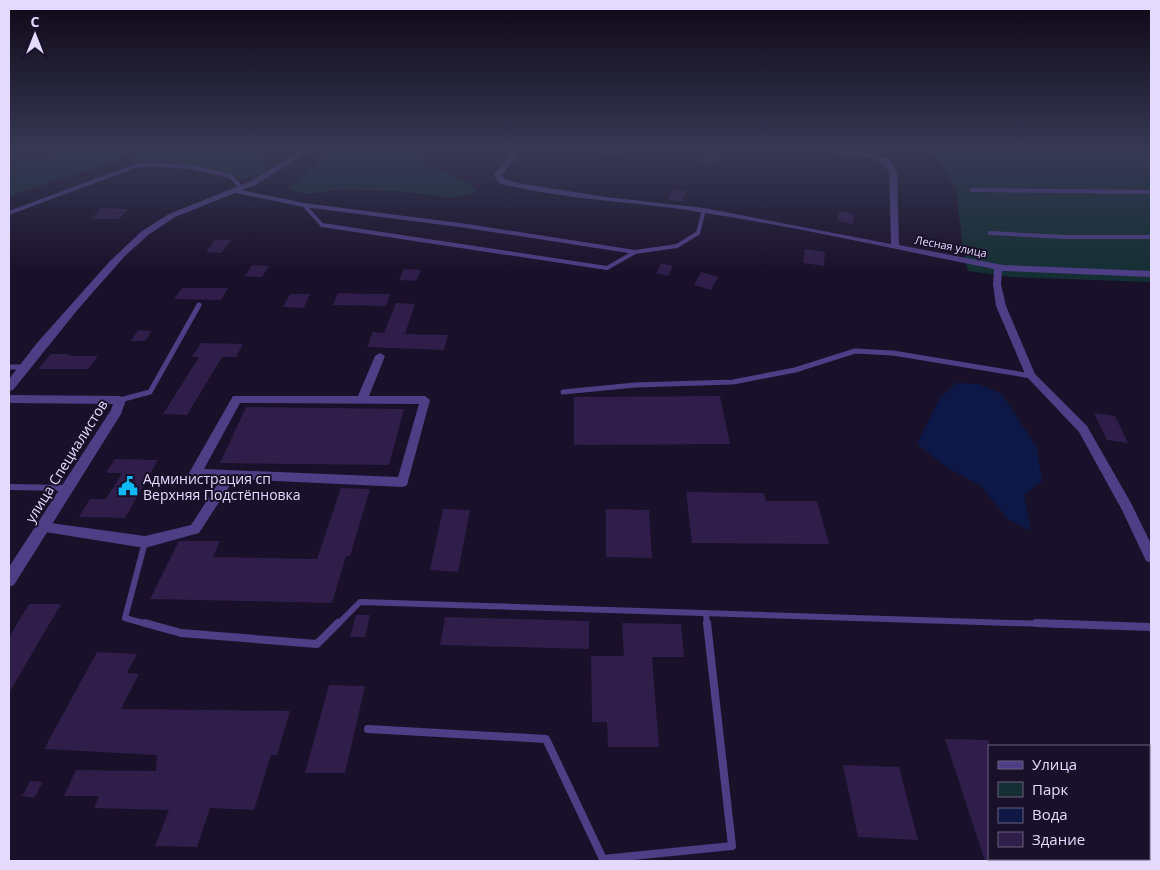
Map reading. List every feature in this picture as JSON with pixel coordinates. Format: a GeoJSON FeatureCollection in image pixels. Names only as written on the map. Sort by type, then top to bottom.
{"type":"FeatureCollection","features":[{"type":"Feature","properties":{"kind":"street"},"geometry":{"type":"LineString","coordinates":[[9,387],[71,309],[120,255],[143,234],[182,210],[234,192]]}},
{"type":"Feature","properties":{"kind":"street","name":"Лесная улица"},"geometry":{"type":"LineString","coordinates":[[559,192],[704,210],[1003,268],[1151,274]]}},
{"type":"Feature","properties":{"kind":"street","name":"Лесная улица"},"geometry":{"type":"LineString","coordinates":[[894,192],[896,247]]}},
{"type":"Feature","properties":{"kind":"street"},"geometry":{"type":"LineString","coordinates":[[1003,268],[998,270],[997,284],[1001,306],[1031,376],[1083,429],[1128,507],[1151,557]]}},
{"type":"Feature","properties":{"kind":"street"},"geometry":{"type":"LineString","coordinates":[[362,400],[380,356]]}},
{"type":"Feature","properties":{"kind":"street","name":"улица Специалистов"},"geometry":{"type":"LineString","coordinates":[[9,398],[120,400],[117,411],[9,580]]}},
{"type":"Feature","properties":{"kind":"street"},"geometry":{"type":"LineString","coordinates":[[237,399],[425,400],[403,482],[230,475],[195,473],[237,399]]}},
{"type":"Feature","properties":{"kind":"street"},"geometry":{"type":"LineString","coordinates":[[43,527],[145,542],[196,529],[230,475]]}},
{"type":"Feature","properties":{"kind":"lane"},"geometry":{"type":"LineString","coordinates":[[9,213],[66,192]]}},
{"type":"Feature","properties":{"kind":"lane"},"geometry":{"type":"LineString","coordinates":[[246,192],[304,205],[467,226],[635,252],[677,246],[698,234],[704,210]]}},
{"type":"Feature","properties":{"kind":"lane"},"geometry":{"type":"LineString","coordinates":[[1115,192],[1151,192]]}},
{"type":"Feature","properties":{"kind":"lane"},"geometry":{"type":"LineString","coordinates":[[304,205],[322,225],[607,268],[635,252]]}},
{"type":"Feature","properties":{"kind":"lane"},"geometry":{"type":"LineString","coordinates":[[990,232],[1064,237],[1151,237]]}},
{"type":"Feature","properties":{"kind":"lane"},"geometry":{"type":"LineString","coordinates":[[120,400],[150,392],[200,304]]}},
{"type":"Feature","properties":{"kind":"lane"},"geometry":{"type":"LineString","coordinates":[[563,392],[635,385],[733,382],[795,370],[855,351],[893,353],[1031,376]]}},
{"type":"Feature","properties":{"kind":"lane"},"geometry":{"type":"LineString","coordinates":[[9,367],[24,367]]}},
{"type":"Feature","properties":{"kind":"lane"},"geometry":{"type":"LineString","coordinates":[[9,487],[68,488]]}},
{"type":"Feature","properties":{"kind":"lane"},"geometry":{"type":"LineString","coordinates":[[145,542],[125,618],[181,633],[317,644],[360,602],[1151,627]]}},
{"type":"Feature","properties":{"kind":"lane"},"geometry":{"type":"LineString","coordinates":[[368,729],[546,739],[603,859],[732,846],[706,613]]}},
{"type":"Feature","properties":{"kind":"green space"},"geometry":{"type":"Polygon","coordinates":[[[9,192],[22,192],[9,196],[9,192]]]}},
{"type":"Feature","properties":{"kind":"green space"},"geometry":{"type":"Polygon","coordinates":[[[297,192],[325,192],[309,194],[297,192]]]}},
{"type":"Feature","properties":{"kind":"green space"},"geometry":{"type":"Polygon","coordinates":[[[401,192],[477,192],[454,198],[401,192]]]}},
{"type":"Feature","properties":{"kind":"green space"},"geometry":{"type":"Polygon","coordinates":[[[956,192],[1151,192],[1151,282],[1012,277],[968,271],[963,249],[956,192]]]}},
{"type":"Feature","properties":{"kind":"water"},"geometry":{"type":"Polygon","coordinates":[[[956,383],[978,384],[1002,394],[1037,448],[1042,481],[1024,495],[1031,531],[1008,519],[981,486],[948,468],[917,444],[939,399],[956,383]]]}},
{"type":"Feature","properties":{"kind":"building"},"geometry":{"type":"Polygon","coordinates":[[[672,192],[686,192],[682,202],[668,200],[672,192]]]}},
{"type":"Feature","properties":{"kind":"building"},"geometry":{"type":"Polygon","coordinates":[[[101,208],[128,209],[119,219],[91,219],[101,208]]]}},
{"type":"Feature","properties":{"kind":"building"},"geometry":{"type":"Polygon","coordinates":[[[839,211],[854,214],[853,224],[838,221],[839,211]]]}},
{"type":"Feature","properties":{"kind":"building"},"geometry":{"type":"Polygon","coordinates":[[[215,240],[231,240],[221,253],[206,252],[215,240]]]}},
{"type":"Feature","properties":{"kind":"building"},"geometry":{"type":"Polygon","coordinates":[[[805,249],[825,252],[824,266],[803,263],[805,249]]]}},
{"type":"Feature","properties":{"kind":"building"},"geometry":{"type":"Polygon","coordinates":[[[661,263],[673,266],[668,276],[656,273],[661,263]]]}},
{"type":"Feature","properties":{"kind":"building"},"geometry":{"type":"Polygon","coordinates":[[[252,265],[269,266],[262,277],[245,276],[252,265]]]}},
{"type":"Feature","properties":{"kind":"building"},"geometry":{"type":"Polygon","coordinates":[[[404,269],[421,270],[416,281],[399,280],[404,269]]]}},
{"type":"Feature","properties":{"kind":"building"},"geometry":{"type":"Polygon","coordinates":[[[701,272],[718,277],[711,290],[694,285],[701,272]]]}},
{"type":"Feature","properties":{"kind":"building"},"geometry":{"type":"Polygon","coordinates":[[[182,288],[228,288],[221,300],[174,299],[182,288]]]}},
{"type":"Feature","properties":{"kind":"building"},"geometry":{"type":"Polygon","coordinates":[[[338,293],[390,294],[386,306],[333,305],[338,293]]]}},
{"type":"Feature","properties":{"kind":"building"},"geometry":{"type":"Polygon","coordinates":[[[290,294],[310,294],[304,308],[283,307],[290,294]]]}},
{"type":"Feature","properties":{"kind":"building"},"geometry":{"type":"Polygon","coordinates":[[[396,303],[415,304],[405,334],[448,335],[444,350],[367,347],[373,332],[384,333],[396,303]]]}},
{"type":"Feature","properties":{"kind":"building"},"geometry":{"type":"Polygon","coordinates":[[[138,330],[152,331],[145,341],[131,341],[138,330]]]}},
{"type":"Feature","properties":{"kind":"building"},"geometry":{"type":"Polygon","coordinates":[[[201,343],[243,344],[236,357],[222,357],[187,415],[163,414],[199,357],[192,357],[201,343]]]}},
{"type":"Feature","properties":{"kind":"building"},"geometry":{"type":"Polygon","coordinates":[[[51,354],[98,356],[88,369],[38,369],[51,354]]]}},
{"type":"Feature","properties":{"kind":"building"},"geometry":{"type":"Polygon","coordinates":[[[720,396],[730,444],[574,445],[574,397],[720,396]]]}},
{"type":"Feature","properties":{"kind":"building"},"geometry":{"type":"Polygon","coordinates":[[[246,407],[404,409],[389,465],[220,463],[246,407]]]}},
{"type":"Feature","properties":{"kind":"building"},"geometry":{"type":"Polygon","coordinates":[[[1094,413],[1115,416],[1128,443],[1107,440],[1094,413]]]}},
{"type":"Feature","properties":{"kind":"building","name":"Администрация сп Верхняя Подстёпновка"},"geometry":{"type":"Polygon","coordinates":[[[115,459],[158,460],[125,518],[79,517],[90,499],[106,499],[122,473],[106,473],[115,459]]]}},
{"type":"Feature","properties":{"kind":"building"},"geometry":{"type":"Polygon","coordinates":[[[341,488],[370,489],[350,556],[346,556],[332,603],[150,599],[179,541],[220,541],[213,557],[317,559],[341,488]]]}},
{"type":"Feature","properties":{"kind":"building"},"geometry":{"type":"Polygon","coordinates":[[[686,492],[764,493],[766,501],[817,501],[829,544],[692,543],[686,492]]]}},
{"type":"Feature","properties":{"kind":"building"},"geometry":{"type":"Polygon","coordinates":[[[443,509],[470,510],[458,572],[430,570],[443,509]]]}},
{"type":"Feature","properties":{"kind":"building"},"geometry":{"type":"Polygon","coordinates":[[[606,509],[649,510],[652,558],[606,557],[606,509]]]}},
{"type":"Feature","properties":{"kind":"building"},"geometry":{"type":"Polygon","coordinates":[[[29,604],[61,604],[9,693],[9,637],[29,604]]]}},
{"type":"Feature","properties":{"kind":"building"},"geometry":{"type":"Polygon","coordinates":[[[356,615],[370,615],[365,637],[350,637],[356,615]]]}},
{"type":"Feature","properties":{"kind":"building"},"geometry":{"type":"Polygon","coordinates":[[[445,617],[589,621],[589,649],[440,645],[445,617]]]}},
{"type":"Feature","properties":{"kind":"building"},"geometry":{"type":"Polygon","coordinates":[[[622,623],[681,624],[684,657],[652,657],[659,747],[608,747],[607,722],[592,722],[591,656],[624,656],[622,623]]]}},
{"type":"Feature","properties":{"kind":"building"},"geometry":{"type":"Polygon","coordinates":[[[97,652],[137,654],[127,673],[139,674],[121,709],[290,711],[277,755],[271,755],[254,810],[210,808],[197,847],[155,846],[169,810],[94,808],[99,796],[64,796],[76,770],[156,771],[157,755],[44,749],[97,652]]]}},
{"type":"Feature","properties":{"kind":"building"},"geometry":{"type":"Polygon","coordinates":[[[329,685],[365,686],[345,773],[305,773],[329,685]]]}},
{"type":"Feature","properties":{"kind":"building"},"geometry":{"type":"Polygon","coordinates":[[[945,739],[989,740],[989,861],[985,861],[945,739]]]}},
{"type":"Feature","properties":{"kind":"building"},"geometry":{"type":"Polygon","coordinates":[[[843,765],[899,767],[918,840],[858,837],[843,765]]]}},
{"type":"Feature","properties":{"kind":"building"},"geometry":{"type":"Polygon","coordinates":[[[30,781],[43,782],[34,798],[22,796],[30,781]]]}},
{"type":"Feature","properties":{"kind":"place","name":"Администрация сп Верхняя Подстёпновка"},"geometry":{"type":"Point","coordinates":[128,486]}}]}
